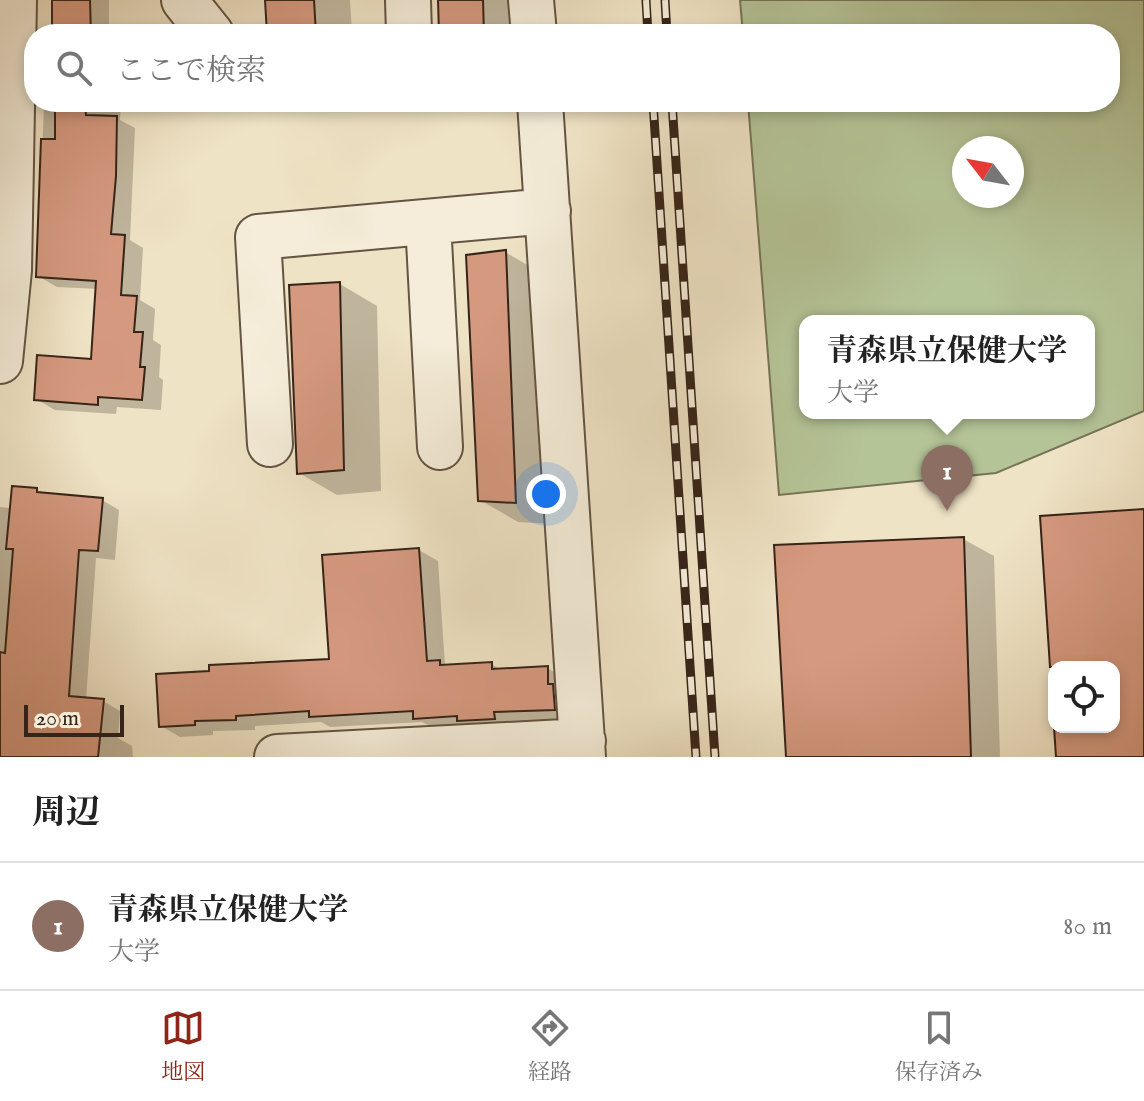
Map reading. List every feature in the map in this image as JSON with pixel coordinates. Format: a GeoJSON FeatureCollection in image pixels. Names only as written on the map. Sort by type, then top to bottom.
{"type":"FeatureCollection","features":[{"type":"Feature","properties":{"kind":"street"},"geometry":{"type":"LineString","coordinates":[[0,361],[7,45],[14,0]]}},
{"type":"Feature","properties":{"kind":"street"},"geometry":{"type":"LineString","coordinates":[[184,0],[203,24]]}},
{"type":"Feature","properties":{"kind":"street"},"geometry":{"type":"LineString","coordinates":[[408,0],[409,24]]}},
{"type":"Feature","properties":{"kind":"street"},"geometry":{"type":"LineString","coordinates":[[531,0],[533,24]]}},
{"type":"Feature","properties":{"kind":"street"},"geometry":{"type":"LineString","coordinates":[[277,757],[583,749],[541,112]]}},
{"type":"Feature","properties":{"kind":"street"},"geometry":{"type":"LineString","coordinates":[[270,444],[258,237],[548,211]]}},
{"type":"Feature","properties":{"kind":"street"},"geometry":{"type":"LineString","coordinates":[[428,222],[440,447]]}},
{"type":"Feature","properties":{"kind":"green space"},"geometry":{"type":"Polygon","coordinates":[[[740,0],[1144,0],[1144,411],[996,473],[779,495],[749,112],[1120,112],[1120,24],[742,24],[740,0]]]}},
{"type":"Feature","properties":{"kind":"building"},"geometry":{"type":"Polygon","coordinates":[[[52,0],[90,0],[91,24],[52,24],[52,0]]]}},
{"type":"Feature","properties":{"kind":"building"},"geometry":{"type":"Polygon","coordinates":[[[265,0],[314,0],[315,24],[266,24],[265,0]]]}},
{"type":"Feature","properties":{"kind":"building"},"geometry":{"type":"Polygon","coordinates":[[[438,0],[483,0],[484,24],[439,24],[438,0]]]}},
{"type":"Feature","properties":{"kind":"building"},"geometry":{"type":"Polygon","coordinates":[[[55,112],[117,116],[111,234],[125,235],[121,295],[137,296],[134,332],[143,332],[140,367],[145,367],[142,400],[98,397],[98,405],[34,400],[37,355],[91,359],[96,281],[36,277],[41,139],[55,139],[55,112]]]}},
{"type":"Feature","properties":{"kind":"building"},"geometry":{"type":"Polygon","coordinates":[[[506,250],[516,503],[478,501],[466,255],[506,250]]]}},
{"type":"Feature","properties":{"kind":"building"},"geometry":{"type":"Polygon","coordinates":[[[340,282],[344,470],[297,474],[289,285],[340,282]]]}},
{"type":"Feature","properties":{"kind":"building"},"geometry":{"type":"Polygon","coordinates":[[[12,486],[37,488],[37,492],[103,498],[98,551],[79,550],[69,696],[104,699],[98,757],[0,757],[0,652],[5,653],[13,549],[6,549],[12,486]]]}},
{"type":"Feature","properties":{"kind":"building"},"geometry":{"type":"Polygon","coordinates":[[[1144,509],[1144,757],[1056,757],[1054,733],[1120,733],[1120,661],[1050,661],[1040,516],[1144,509]]]}},
{"type":"Feature","properties":{"kind":"building"},"geometry":{"type":"Polygon","coordinates":[[[964,537],[971,757],[786,757],[774,545],[964,537]]]}},
{"type":"Feature","properties":{"kind":"building"},"geometry":{"type":"Polygon","coordinates":[[[419,548],[427,661],[440,660],[440,665],[492,662],[492,669],[548,666],[548,684],[553,684],[555,710],[494,712],[495,719],[457,721],[457,716],[413,719],[413,711],[309,717],[309,711],[236,716],[236,720],[195,721],[195,725],[159,727],[156,674],[209,671],[209,665],[329,659],[322,555],[419,548]]]}},
{"type":"Feature","properties":{"kind":"railway"},"geometry":{"type":"LineString","coordinates":[[646,0],[647,24]]}},
{"type":"Feature","properties":{"kind":"railway"},"geometry":{"type":"LineString","coordinates":[[665,0],[666,24]]}},
{"type":"Feature","properties":{"kind":"railway"},"geometry":{"type":"LineString","coordinates":[[654,112],[696,757]]}},
{"type":"Feature","properties":{"kind":"railway"},"geometry":{"type":"LineString","coordinates":[[673,112],[715,757]]}},
{"type":"Feature","properties":{"kind":"place","name":"青森県立保健大学"},"geometry":{"type":"Point","coordinates":[947,511]}}]}
